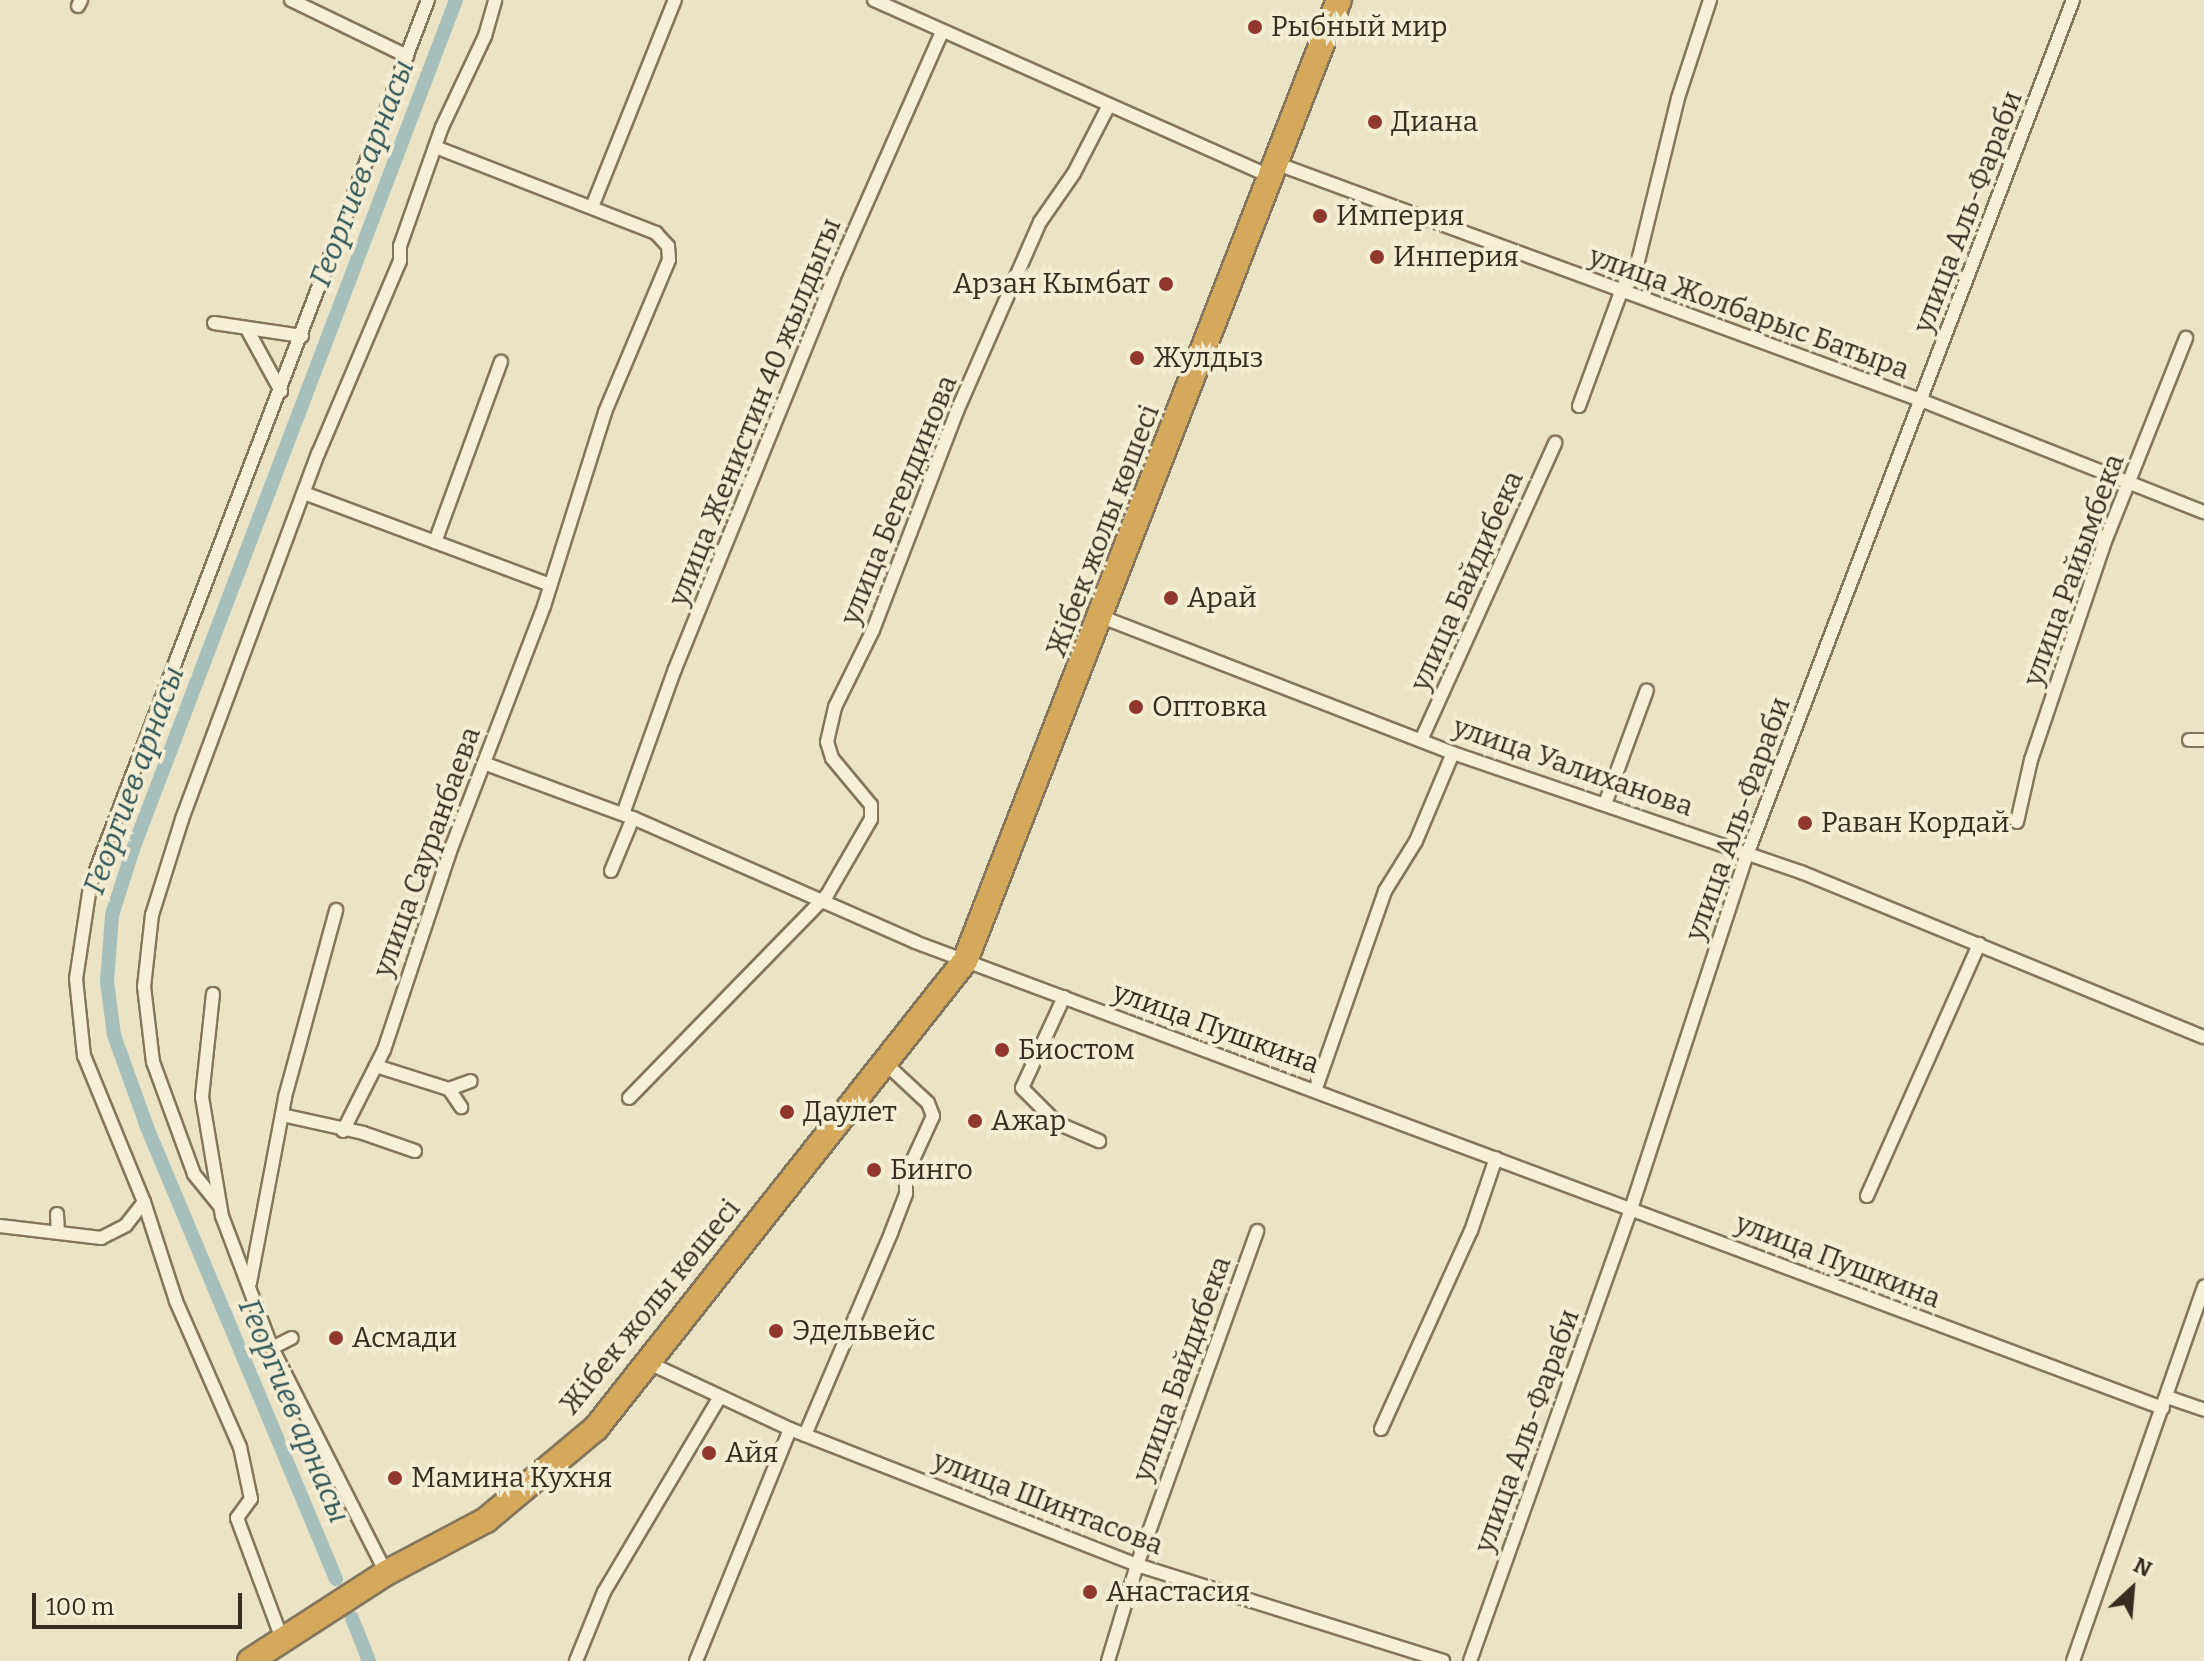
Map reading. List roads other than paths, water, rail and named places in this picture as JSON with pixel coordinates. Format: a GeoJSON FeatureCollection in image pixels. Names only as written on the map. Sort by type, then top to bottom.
{"type":"FeatureCollection","features":[{"type":"Feature","properties":{"kind":"highway","name":"Жібек жолы көшесі"},"geometry":{"type":"LineString","coordinates":[[250,1661],[386,1573],[486,1520],[596,1428],[965,961],[1102,617],[1339,0]]}},
{"type":"Feature","properties":{"kind":"street"},"geometry":{"type":"LineString","coordinates":[[291,0],[407,56]]}},
{"type":"Feature","properties":{"kind":"street"},"geometry":{"type":"LineString","coordinates":[[282,1639],[237,1518],[251,1499],[240,1447],[176,1301],[144,1202],[84,1056],[76,979],[80,928],[90,886],[428,0]]}},
{"type":"Feature","properties":{"kind":"street"},"geometry":{"type":"LineString","coordinates":[[219,1205],[194,1174],[153,1062],[144,987],[152,915],[182,819],[344,385],[400,261],[400,246],[435,147],[485,36],[495,0]]}},
{"type":"Feature","properties":{"kind":"street"},"geometry":{"type":"LineString","coordinates":[[592,207],[675,0]]}},
{"type":"Feature","properties":{"kind":"street","name":"улица Жолбарыс Батыра"},"geometry":{"type":"LineString","coordinates":[[874,0],[1108,107],[1273,170],[1923,401],[2204,512]]}},
{"type":"Feature","properties":{"kind":"street"},"geometry":{"type":"LineString","coordinates":[[1579,406],[1621,292],[1638,261],[1678,98],[1710,0]]}},
{"type":"Feature","properties":{"kind":"street","name":"улица Аль-Фараби"},"geometry":{"type":"LineString","coordinates":[[1470,1661],[1631,1209],[1748,852],[1923,401],[2073,0]]}},
{"type":"Feature","properties":{"kind":"street","name":"улица Женистин 40 жылдыгы"},"geometry":{"type":"LineString","coordinates":[[611,871],[628,816],[754,472],[942,32]]}},
{"type":"Feature","properties":{"kind":"street","name":"улица Бегелдинова"},"geometry":{"type":"LineString","coordinates":[[819,902],[872,811],[832,758],[827,742],[835,707],[878,618],[957,411],[1040,222],[1074,173],[1108,107]]}},
{"type":"Feature","properties":{"kind":"street","name":"улица Сауранбаева"},"geometry":{"type":"LineString","coordinates":[[343,1131],[376,1066],[452,846],[486,764],[550,585],[605,412],[669,260],[661,237],[435,147]]}},
{"type":"Feature","properties":{"kind":"street"},"geometry":{"type":"LineString","coordinates":[[214,323],[302,336]]}},
{"type":"Feature","properties":{"kind":"street"},"geometry":{"type":"LineString","coordinates":[[247,329],[281,391]]}},
{"type":"Feature","properties":{"kind":"street","name":"улица Райымбека"},"geometry":{"type":"LineString","coordinates":[[2017,822],[2031,760],[2127,483],[2186,338]]}},
{"type":"Feature","properties":{"kind":"street"},"geometry":{"type":"LineString","coordinates":[[435,542],[501,362]]}},
{"type":"Feature","properties":{"kind":"street","name":"улица Байдибека"},"geometry":{"type":"LineString","coordinates":[[1422,738],[1555,443]]}},
{"type":"Feature","properties":{"kind":"street"},"geometry":{"type":"LineString","coordinates":[[304,493],[550,585]]}},
{"type":"Feature","properties":{"kind":"street","name":"улица Уалиханова"},"geometry":{"type":"LineString","coordinates":[[1102,617],[1422,738],[1453,753],[1748,852],[2204,1037]]}},
{"type":"Feature","properties":{"kind":"street"},"geometry":{"type":"LineString","coordinates":[[1605,804],[1647,690]]}},
{"type":"Feature","properties":{"kind":"street"},"geometry":{"type":"LineString","coordinates":[[2189,740],[2204,740]]}},
{"type":"Feature","properties":{"kind":"street"},"geometry":{"type":"LineString","coordinates":[[1315,1091],[1385,891],[1416,841],[1453,753]]}},
{"type":"Feature","properties":{"kind":"street","name":"улица Пушкина"},"geometry":{"type":"LineString","coordinates":[[486,764],[628,816],[819,902],[965,961],[1631,1209],[2165,1402],[2204,1410]]}},
{"type":"Feature","properties":{"kind":"street"},"geometry":{"type":"LineString","coordinates":[[629,1098],[819,902]]}},
{"type":"Feature","properties":{"kind":"street"},"geometry":{"type":"LineString","coordinates":[[250,1283],[282,1115],[336,910]]}},
{"type":"Feature","properties":{"kind":"street"},"geometry":{"type":"LineString","coordinates":[[1867,1196],[1979,944]]}},
{"type":"Feature","properties":{"kind":"street"},"geometry":{"type":"LineString","coordinates":[[213,994],[202,1097],[219,1205],[272,1348],[386,1573]]}},
{"type":"Feature","properties":{"kind":"street"},"geometry":{"type":"LineString","coordinates":[[1064,997],[1022,1088],[1057,1123],[1099,1141]]}},
{"type":"Feature","properties":{"kind":"street"},"geometry":{"type":"LineString","coordinates":[[805,1435],[891,1233],[906,1194],[906,1175],[933,1116],[928,1103],[884,1062]]}},
{"type":"Feature","properties":{"kind":"street"},"geometry":{"type":"LineString","coordinates":[[376,1066],[449,1089],[471,1081]]}},
{"type":"Feature","properties":{"kind":"street"},"geometry":{"type":"LineString","coordinates":[[449,1089],[461,1107]]}},
{"type":"Feature","properties":{"kind":"street"},"geometry":{"type":"LineString","coordinates":[[282,1115],[415,1151]]}},
{"type":"Feature","properties":{"kind":"street"},"geometry":{"type":"LineString","coordinates":[[1381,1429],[1471,1231],[1496,1158]]}},
{"type":"Feature","properties":{"kind":"street"},"geometry":{"type":"LineString","coordinates":[[0,1226],[101,1238],[126,1225],[144,1202]]}},
{"type":"Feature","properties":{"kind":"street"},"geometry":{"type":"LineString","coordinates":[[57,1214],[58,1232]]}},
{"type":"Feature","properties":{"kind":"street","name":"улица Байдибека"},"geometry":{"type":"LineString","coordinates":[[1108,1661],[1137,1565],[1257,1231]]}},
{"type":"Feature","properties":{"kind":"street"},"geometry":{"type":"LineString","coordinates":[[2073,1661],[2204,1286]]}},
{"type":"Feature","properties":{"kind":"street"},"geometry":{"type":"LineString","coordinates":[[272,1348],[292,1338]]}},
{"type":"Feature","properties":{"kind":"street","name":"улица Шинтасова"},"geometry":{"type":"LineString","coordinates":[[647,1362],[790,1429],[1137,1565],[1443,1661]]}},
{"type":"Feature","properties":{"kind":"street"},"geometry":{"type":"LineString","coordinates":[[576,1661],[604,1592],[720,1397]]}},
{"type":"Feature","properties":{"kind":"street"},"geometry":{"type":"LineString","coordinates":[[696,1661],[790,1429]]}},
{"type":"Feature","properties":{"kind":"waterway","name":"Георгиев арнасы"},"geometry":{"type":"LineString","coordinates":[[336,1579],[146,1124],[114,1035],[107,982],[112,915],[133,849],[456,0]]}},
{"type":"Feature","properties":{"kind":"waterway"},"geometry":{"type":"LineString","coordinates":[[352,1618],[369,1661]]}},
{"type":"Feature","properties":{"kind":"place","name":"Рыбный мир"},"geometry":{"type":"Point","coordinates":[1255,27]}},
{"type":"Feature","properties":{"kind":"place","name":"Диана"},"geometry":{"type":"Point","coordinates":[1375,122]}},
{"type":"Feature","properties":{"kind":"place","name":"Империя"},"geometry":{"type":"Point","coordinates":[1320,216]}},
{"type":"Feature","properties":{"kind":"place","name":"Инперия"},"geometry":{"type":"Point","coordinates":[1377,257]}},
{"type":"Feature","properties":{"kind":"place","name":"Арзан Кымбат"},"geometry":{"type":"Point","coordinates":[1166,284]}},
{"type":"Feature","properties":{"kind":"place","name":"Жулдыз"},"geometry":{"type":"Point","coordinates":[1137,358]}},
{"type":"Feature","properties":{"kind":"place","name":"Арай"},"geometry":{"type":"Point","coordinates":[1171,598]}},
{"type":"Feature","properties":{"kind":"place","name":"Оптовка"},"geometry":{"type":"Point","coordinates":[1136,707]}},
{"type":"Feature","properties":{"kind":"place","name":"Раван Кордай"},"geometry":{"type":"Point","coordinates":[1805,823]}},
{"type":"Feature","properties":{"kind":"place","name":"Биостом"},"geometry":{"type":"Point","coordinates":[1002,1050]}},
{"type":"Feature","properties":{"kind":"place","name":"Даулет"},"geometry":{"type":"Point","coordinates":[787,1112]}},
{"type":"Feature","properties":{"kind":"place","name":"Ажар"},"geometry":{"type":"Point","coordinates":[975,1121]}},
{"type":"Feature","properties":{"kind":"place","name":"Бинго"},"geometry":{"type":"Point","coordinates":[874,1170]}},
{"type":"Feature","properties":{"kind":"place","name":"Эдельвейс"},"geometry":{"type":"Point","coordinates":[776,1331]}},
{"type":"Feature","properties":{"kind":"place","name":"Асмади"},"geometry":{"type":"Point","coordinates":[336,1338]}},
{"type":"Feature","properties":{"kind":"place","name":"Айя"},"geometry":{"type":"Point","coordinates":[709,1453]}},
{"type":"Feature","properties":{"kind":"place","name":"Мамина Кухня"},"geometry":{"type":"Point","coordinates":[395,1478]}},
{"type":"Feature","properties":{"kind":"place","name":"Анастасия"},"geometry":{"type":"Point","coordinates":[1090,1592]}}]}
